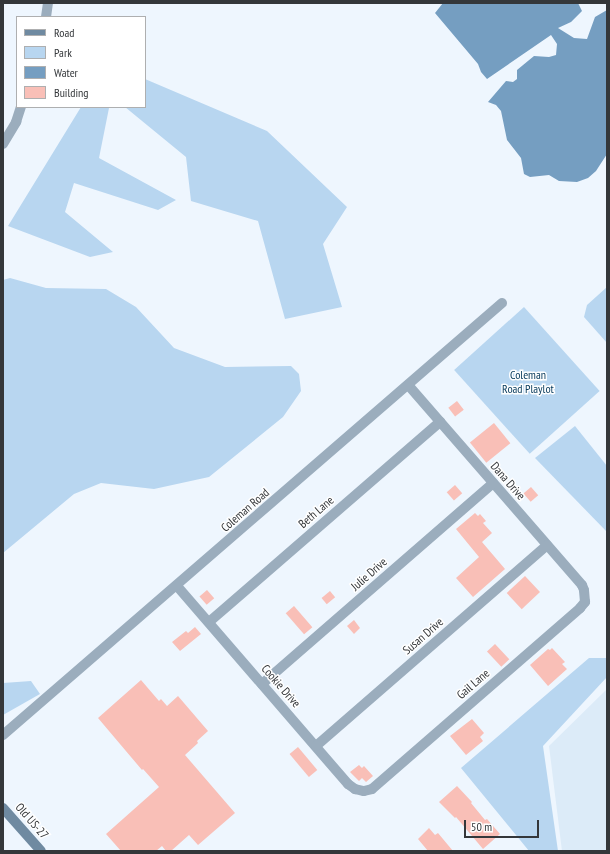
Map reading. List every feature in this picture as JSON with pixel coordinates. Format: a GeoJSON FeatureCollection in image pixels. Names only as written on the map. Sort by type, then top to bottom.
{"type":"FeatureCollection","features":[{"type":"Feature","properties":{"kind":"main road","name":"Old US-27"},"geometry":{"type":"LineString","coordinates":[[3,808],[41,851]]}},
{"type":"Feature","properties":{"kind":"street"},"geometry":{"type":"LineString","coordinates":[[46,16],[48,3]]}},
{"type":"Feature","properties":{"kind":"street"},"geometry":{"type":"LineString","coordinates":[[3,144],[16,122],[21,108]]}},
{"type":"Feature","properties":{"kind":"street","name":"Coleman Road"},"geometry":{"type":"LineString","coordinates":[[3,735],[177,586],[502,303]]}},
{"type":"Feature","properties":{"kind":"street","name":"Dana Drive"},"geometry":{"type":"LineString","coordinates":[[408,385],[582,584],[585,596]]}},
{"type":"Feature","properties":{"kind":"street","name":"Beth Lane"},"geometry":{"type":"LineString","coordinates":[[209,622],[440,422]]}},
{"type":"Feature","properties":{"kind":"street","name":"Julie Drive"},"geometry":{"type":"LineString","coordinates":[[262,684],[493,483]]}},
{"type":"Feature","properties":{"kind":"street","name":"Susan Drive"},"geometry":{"type":"LineString","coordinates":[[316,746],[547,545]]}},
{"type":"Feature","properties":{"kind":"street","name":"Cookie Drive"},"geometry":{"type":"LineString","coordinates":[[177,586],[348,784],[355,789],[364,791],[372,789]]}},
{"type":"Feature","properties":{"kind":"street","name":"Gail Lane"},"geometry":{"type":"LineString","coordinates":[[372,789],[580,608],[585,602],[585,596]]}},
{"type":"Feature","properties":{"kind":"shaded area"},"geometry":{"type":"Polygon","coordinates":[[[607,689],[607,851],[562,851],[549,746],[607,689]]]}},
{"type":"Feature","properties":{"kind":"green space"},"geometry":{"type":"Polygon","coordinates":[[[146,79],[267,131],[347,207],[323,244],[342,307],[285,319],[258,221],[191,201],[186,157],[126,108],[146,108],[146,79]]]}},
{"type":"Feature","properties":{"kind":"green space"},"geometry":{"type":"Polygon","coordinates":[[[80,108],[109,108],[99,158],[176,200],[158,210],[74,183],[65,212],[113,252],[90,257],[8,226],[80,108]]]}},
{"type":"Feature","properties":{"kind":"green space"},"geometry":{"type":"Polygon","coordinates":[[[10,278],[46,288],[106,289],[136,307],[174,348],[225,367],[291,366],[299,374],[301,391],[283,417],[209,477],[154,489],[101,483],[74,494],[3,553],[3,280],[10,278]]]}},
{"type":"Feature","properties":{"kind":"green space"},"geometry":{"type":"Polygon","coordinates":[[[607,287],[607,343],[584,317],[587,305],[607,287]]]}},
{"type":"Feature","properties":{"kind":"green space","name":"Coleman Road Playlot"},"geometry":{"type":"Polygon","coordinates":[[[524,307],[600,391],[530,454],[454,370],[524,307]]]}},
{"type":"Feature","properties":{"kind":"green space"},"geometry":{"type":"Polygon","coordinates":[[[575,426],[607,466],[607,532],[535,458],[575,426]]]}},
{"type":"Feature","properties":{"kind":"green space"},"geometry":{"type":"Polygon","coordinates":[[[589,658],[607,658],[607,677],[543,746],[558,851],[529,851],[461,768],[589,658]]]}},
{"type":"Feature","properties":{"kind":"green space"},"geometry":{"type":"Polygon","coordinates":[[[31,681],[40,694],[3,715],[3,683],[31,681]]]}},
{"type":"Feature","properties":{"kind":"water"},"geometry":{"type":"Polygon","coordinates":[[[443,3],[578,3],[582,11],[571,22],[558,28],[574,38],[587,39],[595,17],[607,10],[607,154],[596,171],[588,178],[577,182],[559,181],[549,175],[530,177],[524,174],[521,158],[507,140],[501,111],[496,105],[488,102],[506,81],[513,82],[517,79],[517,70],[534,56],[549,57],[556,55],[557,44],[551,35],[487,79],[481,72],[478,64],[435,13],[443,3]]]}},
{"type":"Feature","properties":{"kind":"building"},"geometry":{"type":"Polygon","coordinates":[[[457,401],[464,410],[455,416],[448,408],[457,401]]]}},
{"type":"Feature","properties":{"kind":"building"},"geometry":{"type":"Polygon","coordinates":[[[494,423],[510,443],[486,463],[470,443],[494,423]]]}},
{"type":"Feature","properties":{"kind":"building"},"geometry":{"type":"Polygon","coordinates":[[[455,485],[462,493],[454,501],[447,492],[455,485]]]}},
{"type":"Feature","properties":{"kind":"building"},"geometry":{"type":"Polygon","coordinates":[[[531,487],[538,495],[531,502],[523,494],[531,487]]]}},
{"type":"Feature","properties":{"kind":"building"},"geometry":{"type":"Polygon","coordinates":[[[475,513],[478,516],[480,514],[486,521],[483,523],[492,533],[482,542],[505,569],[473,597],[456,578],[479,557],[456,529],[475,513]]]}},
{"type":"Feature","properties":{"kind":"building"},"geometry":{"type":"Polygon","coordinates":[[[525,576],[540,592],[522,609],[507,593],[525,576]]]}},
{"type":"Feature","properties":{"kind":"building"},"geometry":{"type":"Polygon","coordinates":[[[207,590],[214,598],[207,605],[199,597],[207,590]]]}},
{"type":"Feature","properties":{"kind":"building"},"geometry":{"type":"Polygon","coordinates":[[[330,591],[335,597],[327,604],[322,598],[330,591]]]}},
{"type":"Feature","properties":{"kind":"building"},"geometry":{"type":"Polygon","coordinates":[[[294,606],[312,627],[304,634],[286,613],[294,606]]]}},
{"type":"Feature","properties":{"kind":"building"},"geometry":{"type":"Polygon","coordinates":[[[354,620],[360,628],[354,634],[347,626],[354,620]]]}},
{"type":"Feature","properties":{"kind":"building"},"geometry":{"type":"Polygon","coordinates":[[[195,627],[201,634],[180,651],[172,642],[186,631],[188,633],[195,627]]]}},
{"type":"Feature","properties":{"kind":"building"},"geometry":{"type":"Polygon","coordinates":[[[495,644],[509,659],[501,667],[487,652],[495,644]]]}},
{"type":"Feature","properties":{"kind":"building"},"geometry":{"type":"Polygon","coordinates":[[[552,648],[565,662],[562,664],[567,669],[548,686],[530,665],[548,649],[550,650],[552,648]]]}},
{"type":"Feature","properties":{"kind":"building"},"geometry":{"type":"Polygon","coordinates":[[[141,680],[159,701],[161,699],[167,706],[178,696],[208,731],[185,755],[235,813],[198,845],[189,835],[171,851],[166,851],[162,846],[156,851],[121,851],[106,834],[159,787],[143,769],[142,770],[98,718],[141,680]]]}},
{"type":"Feature","properties":{"kind":"building"},"geometry":{"type":"Polygon","coordinates":[[[472,719],[484,733],[480,737],[483,741],[466,755],[450,736],[472,719]]]}},
{"type":"Feature","properties":{"kind":"building"},"geometry":{"type":"Polygon","coordinates":[[[298,747],[317,770],[309,777],[290,754],[298,747]]]}},
{"type":"Feature","properties":{"kind":"building"},"geometry":{"type":"Polygon","coordinates":[[[359,765],[362,768],[364,766],[373,776],[366,782],[362,778],[359,781],[350,772],[359,765]]]}},
{"type":"Feature","properties":{"kind":"building"},"geometry":{"type":"Polygon","coordinates":[[[457,786],[472,802],[471,803],[485,820],[487,819],[500,834],[483,849],[456,817],[455,818],[439,802],[457,786]]]}},
{"type":"Feature","properties":{"kind":"building"},"geometry":{"type":"Polygon","coordinates":[[[429,828],[435,835],[438,833],[453,851],[428,851],[418,839],[429,828]]]}}]}
